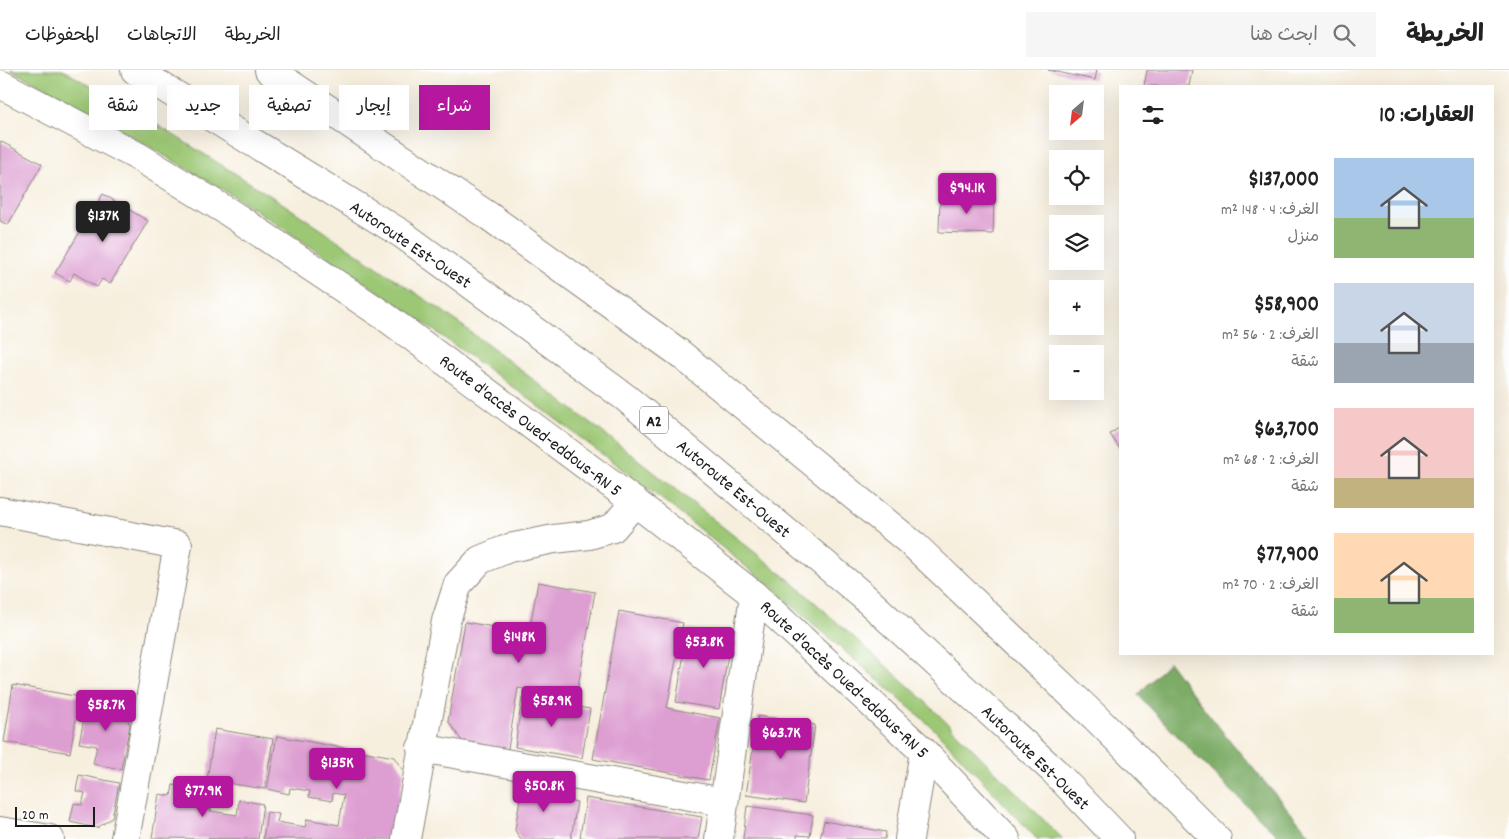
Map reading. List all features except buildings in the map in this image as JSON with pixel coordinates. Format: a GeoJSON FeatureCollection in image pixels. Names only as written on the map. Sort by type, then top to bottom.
{"type":"FeatureCollection","features":[{"type":"Feature","properties":{"kind":"main road","name":"Autoroute Est-Ouest"},"geometry":{"type":"LineString","coordinates":[[135,70],[402,234],[626,398],[862,595],[1054,771],[1119,839]]}},
{"type":"Feature","properties":{"kind":"main road"},"geometry":{"type":"LineString","coordinates":[[269,70],[490,217],[678,352],[915,546],[1095,717],[1217,839]]}},
{"type":"Feature","properties":{"kind":"main road","name":"Route d'accès Oued-eddous-RN 5"},"geometry":{"type":"LineString","coordinates":[[0,84],[139,157],[230,213],[383,315],[635,502],[754,595],[924,752],[1006,839]]}},
{"type":"Feature","properties":{"kind":"main road"},"geometry":{"type":"LineString","coordinates":[[406,839],[421,748],[446,621],[458,584],[480,560],[509,548],[554,539],[589,535],[613,528],[635,502]]}},
{"type":"Feature","properties":{"kind":"main road"},"geometry":{"type":"LineString","coordinates":[[0,511],[178,545],[125,839]]}},
{"type":"Feature","properties":{"kind":"main road"},"geometry":{"type":"LineString","coordinates":[[719,839],[754,595]]}},
{"type":"Feature","properties":{"kind":"main road"},"geometry":{"type":"LineString","coordinates":[[421,748],[724,802]]}},
{"type":"Feature","properties":{"kind":"main road"},"geometry":{"type":"LineString","coordinates":[[909,839],[924,752]]}},
{"type":"Feature","properties":{"kind":"main road"},"geometry":{"type":"LineString","coordinates":[[0,831],[50,839]]}},
{"type":"Feature","properties":{"kind":"green space"},"geometry":{"type":"Polygon","coordinates":[[[10,70],[63,70],[89,85],[89,111],[10,70]]]}},
{"type":"Feature","properties":{"kind":"green space"},"geometry":{"type":"Polygon","coordinates":[[[157,125],[279,201],[444,312],[626,450],[792,582],[923,699],[1063,839],[1037,839],[934,729],[764,581],[668,504],[532,401],[390,299],[242,201],[121,130],[157,130],[157,125]]]}},
{"type":"Feature","properties":{"kind":"green space"},"geometry":{"type":"Polygon","coordinates":[[[1169,662],[1221,730],[1314,839],[1281,839],[1207,767],[1138,695],[1169,662]]]}}]}
